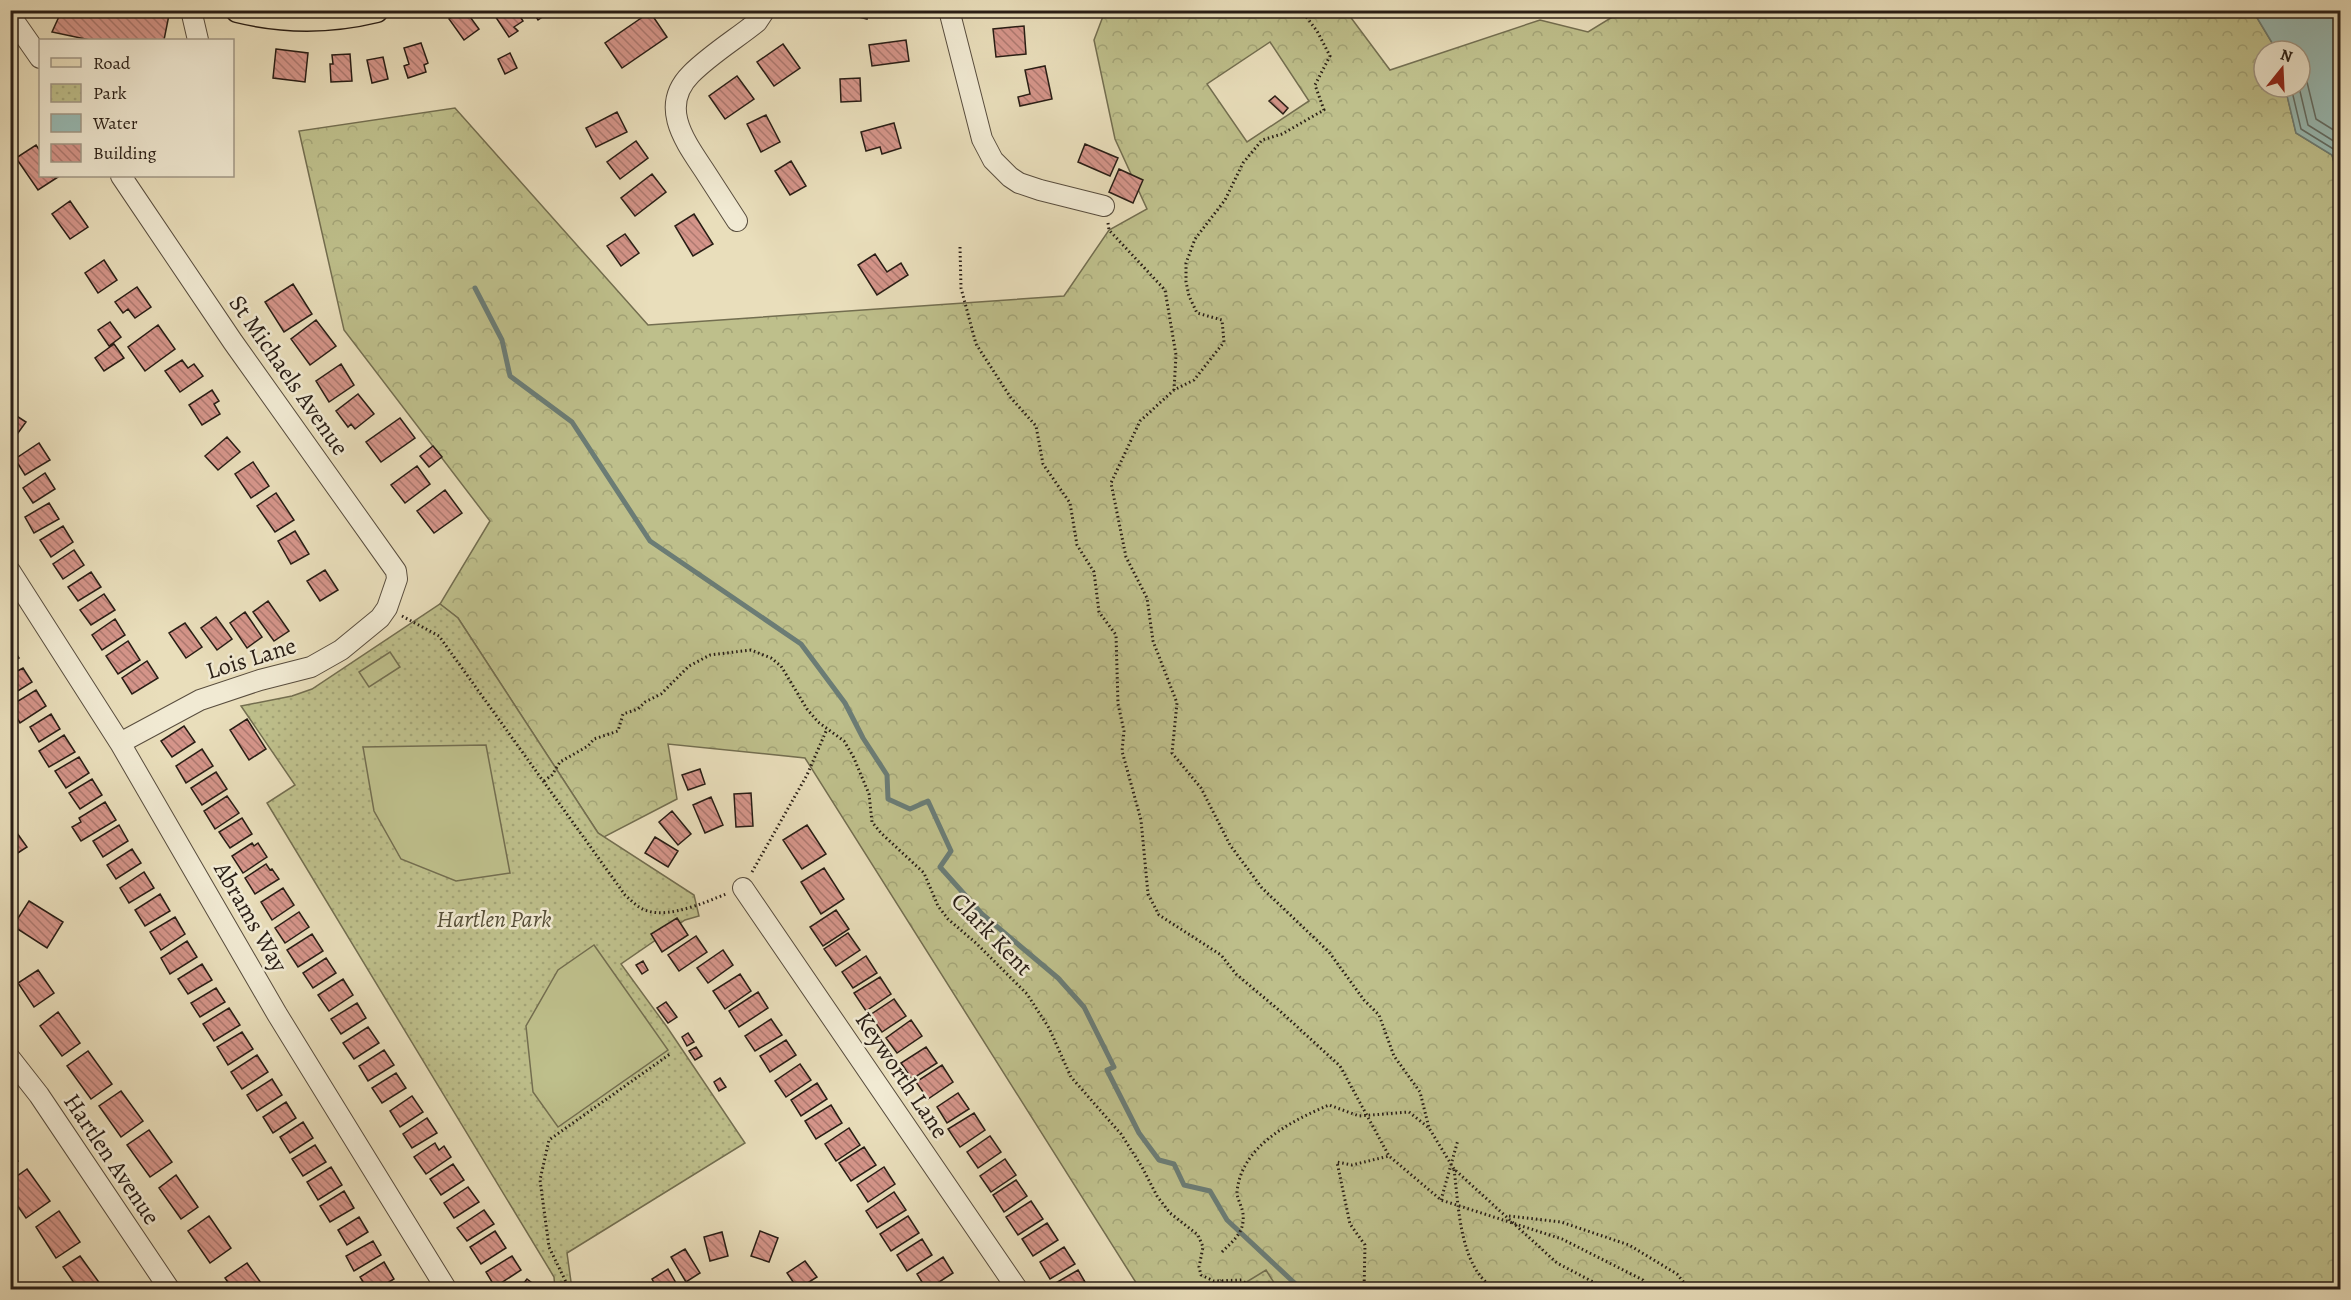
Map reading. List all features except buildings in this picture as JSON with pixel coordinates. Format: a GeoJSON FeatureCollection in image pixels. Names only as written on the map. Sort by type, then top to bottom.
{"type":"FeatureCollection","features":[{"type":"Feature","properties":{"kind":"main road"},"geometry":{"type":"LineString","coordinates":[[238,10],[331,18],[376,10]]}},
{"type":"Feature","properties":{"kind":"street"},"geometry":{"type":"LineString","coordinates":[[190,10],[198,39]]}},
{"type":"Feature","properties":{"kind":"street"},"geometry":{"type":"LineString","coordinates":[[736,220],[681,135],[677,118],[677,102],[683,86],[692,73],[757,22],[765,10]]}},
{"type":"Feature","properties":{"kind":"street"},"geometry":{"type":"LineString","coordinates":[[949,10],[982,139],[993,160],[1019,183],[1104,206]]}},
{"type":"Feature","properties":{"kind":"street"},"geometry":{"type":"LineString","coordinates":[[10,15],[39,57]]}},
{"type":"Feature","properties":{"kind":"street","name":"St Michaels Avenue"},"geometry":{"type":"LineString","coordinates":[[123,177],[233,342],[396,571],[397,579],[387,608]]}},
{"type":"Feature","properties":{"kind":"street","name":"Abrams Way"},"geometry":{"type":"LineString","coordinates":[[10,571],[120,743],[277,1014],[447,1290]]}},
{"type":"Feature","properties":{"kind":"street","name":"Lois Lane"},"geometry":{"type":"LineString","coordinates":[[120,743],[200,700],[260,680],[311,667],[341,650],[380,618],[387,608]]}},
{"type":"Feature","properties":{"kind":"street","name":"Keyworth Lane"},"geometry":{"type":"LineString","coordinates":[[743,888],[1018,1290]]}},
{"type":"Feature","properties":{"kind":"street","name":"Hartlen Avenue"},"geometry":{"type":"LineString","coordinates":[[10,1058],[39,1095],[170,1290]]}},
{"type":"Feature","properties":{"kind":"path"},"geometry":{"type":"LineString","coordinates":[[1301,10],[1317,31],[1330,56],[1315,85],[1324,110],[1282,134],[1262,140],[1243,164],[1225,201],[1195,240],[1186,264],[1189,296],[1197,314],[1222,321],[1224,342],[1194,380],[1174,390],[1140,421],[1111,483],[1126,557],[1147,598],[1153,641],[1177,703],[1172,753],[1201,788],[1230,845],[1257,881],[1281,908],[1329,952],[1364,1000],[1379,1015],[1394,1056],[1420,1092],[1429,1128],[1454,1169],[1557,1263],[1599,1285],[1602,1290]]}},
{"type":"Feature","properties":{"kind":"path"},"geometry":{"type":"LineString","coordinates":[[1104,206],[1109,230],[1165,290],[1176,355],[1174,390]]}},
{"type":"Feature","properties":{"kind":"path"},"geometry":{"type":"LineString","coordinates":[[960,247],[962,288],[976,344],[1011,399],[1036,426],[1044,464],[1070,503],[1077,545],[1094,572],[1099,612],[1116,635],[1118,704],[1124,731],[1122,752],[1141,820],[1148,894],[1159,915],[1221,955],[1236,974],[1341,1066],[1389,1156],[1441,1200],[1562,1239],[1643,1280],[1651,1290]]}},
{"type":"Feature","properties":{"kind":"path"},"geometry":{"type":"LineString","coordinates":[[387,608],[439,636],[625,894],[636,906],[649,912],[664,912],[694,906],[743,888],[807,775],[827,729]]}},
{"type":"Feature","properties":{"kind":"path","name":"Clark Kent"},"geometry":{"type":"LineString","coordinates":[[544,781],[552,776],[560,762],[588,746],[594,739],[618,731],[623,714],[638,709],[645,702],[662,694],[698,659],[710,655],[751,650],[771,658],[781,666],[807,709],[827,729],[844,741],[869,794],[872,822],[924,873],[938,906],[948,919],[977,944],[1027,994],[1049,1028],[1071,1077],[1121,1134],[1157,1196],[1170,1213],[1198,1235],[1203,1247],[1199,1267],[1202,1275],[1214,1281],[1242,1280],[1254,1290]]}},
{"type":"Feature","properties":{"kind":"path"},"geometry":{"type":"LineString","coordinates":[[567,1290],[566,1282],[549,1247],[540,1180],[549,1140],[670,1054]]}},
{"type":"Feature","properties":{"kind":"path"},"geometry":{"type":"LineString","coordinates":[[1222,1252],[1241,1233],[1243,1214],[1237,1194],[1242,1169],[1256,1149],[1285,1127],[1329,1105],[1359,1116],[1409,1112],[1429,1128]]}},
{"type":"Feature","properties":{"kind":"path"},"geometry":{"type":"LineString","coordinates":[[1441,1200],[1458,1140]]}},
{"type":"Feature","properties":{"kind":"path"},"geometry":{"type":"LineString","coordinates":[[1364,1290],[1365,1245],[1350,1224],[1336,1162],[1352,1165],[1389,1156]]}},
{"type":"Feature","properties":{"kind":"path"},"geometry":{"type":"LineString","coordinates":[[1454,1169],[1465,1250],[1487,1284],[1496,1290]]}},
{"type":"Feature","properties":{"kind":"path"},"geometry":{"type":"LineString","coordinates":[[1507,1216],[1561,1222],[1629,1245],[1677,1274],[1690,1290]]}},
{"type":"Feature","properties":{"kind":"path"},"geometry":{"type":"LineString","coordinates":[[1211,1290],[1222,1280]]}},
{"type":"Feature","properties":{"kind":"green space"},"geometry":{"type":"Polygon","coordinates":[[[1105,11],[1346,11],[1390,70],[1540,20],[1588,32],[1622,11],[2253,11],[2270,39],[2252,39],[2252,99],[2288,99],[2296,133],[2332,155],[2340,184],[2340,1289],[1140,1289],[805,758],[668,744],[677,799],[604,837],[598,833],[458,618],[440,604],[490,521],[344,330],[299,131],[455,108],[648,325],[1064,296],[1109,230],[1147,209],[1115,139],[1094,40],[1105,11]],[[1270,42],[1207,84],[1247,142],[1309,101],[1270,42]]]}},
{"type":"Feature","properties":{"kind":"green space","name":"Hartlen Park"},"geometry":{"type":"Polygon","coordinates":[[[440,604],[458,618],[598,833],[694,895],[699,916],[685,920],[621,964],[667,1027],[745,1143],[567,1253],[572,1289],[555,1289],[554,1277],[267,803],[295,785],[241,706],[292,696],[312,689],[440,604]]]}},
{"type":"Feature","properties":{"kind":"green space"},"geometry":{"type":"Polygon","coordinates":[[[390,652],[400,667],[369,687],[359,672],[390,652]]]}},
{"type":"Feature","properties":{"kind":"green space"},"geometry":{"type":"Polygon","coordinates":[[[486,745],[510,873],[456,881],[401,859],[374,811],[363,747],[486,745]]]}},
{"type":"Feature","properties":{"kind":"green space"},"geometry":{"type":"Polygon","coordinates":[[[594,945],[668,1050],[558,1127],[533,1092],[526,1026],[558,970],[594,945]]]}},
{"type":"Feature","properties":{"kind":"green space"},"geometry":{"type":"Polygon","coordinates":[[[1266,1270],[1278,1289],[1235,1289],[1266,1270]]]}},
{"type":"Feature","properties":{"kind":"water"},"geometry":{"type":"Polygon","coordinates":[[[2253,11],[2340,11],[2340,184],[2332,155],[2296,133],[2288,99],[2312,99],[2312,39],[2270,39],[2253,11]]]}},
{"type":"Feature","properties":{"kind":"waterway"},"geometry":{"type":"LineString","coordinates":[[475,288],[502,340],[510,376],[572,422],[650,541],[801,644],[845,703],[863,738],[887,775],[888,799],[910,809],[928,801],[951,851],[940,867],[982,914],[1058,978],[1084,1007],[1114,1067],[1107,1070],[1139,1133],[1159,1160],[1174,1164],[1184,1185],[1210,1191],[1227,1220],[1302,1290]]}}]}
